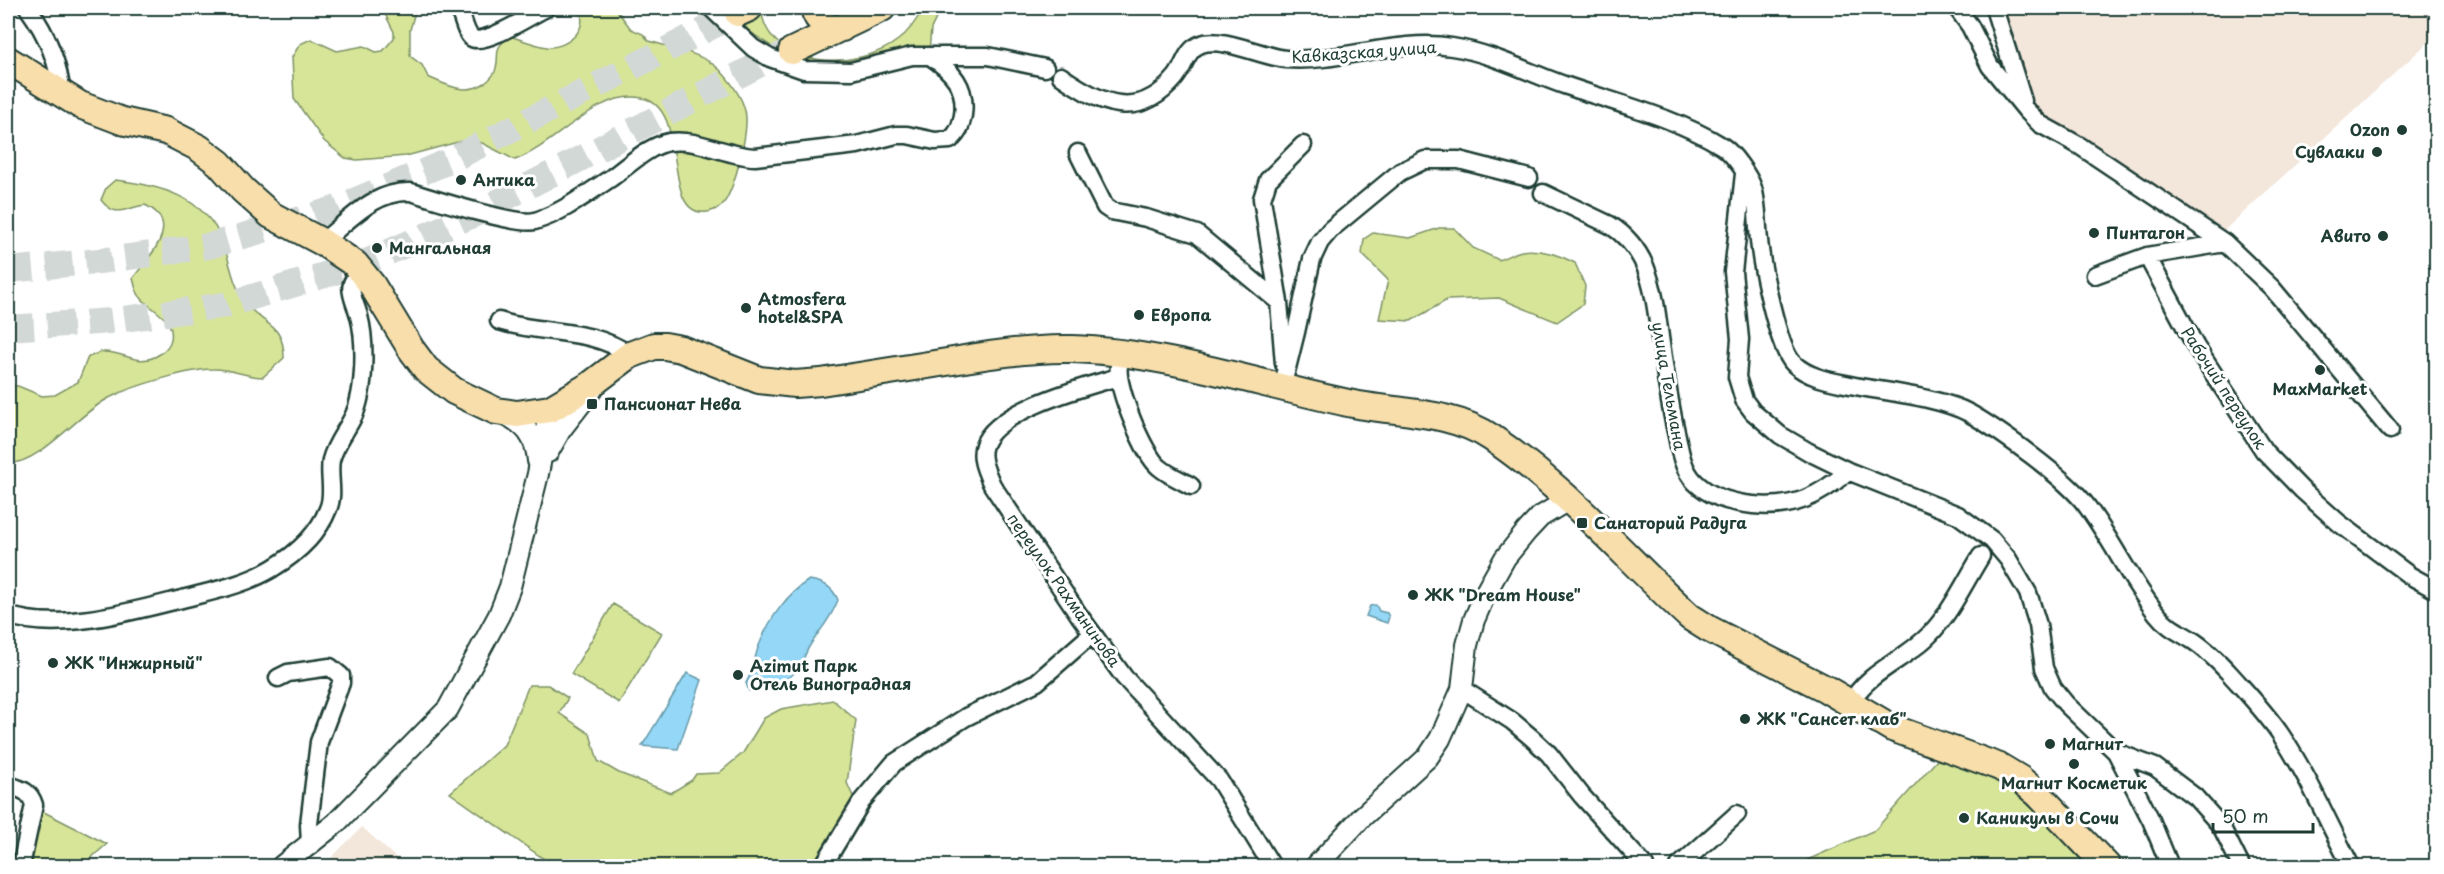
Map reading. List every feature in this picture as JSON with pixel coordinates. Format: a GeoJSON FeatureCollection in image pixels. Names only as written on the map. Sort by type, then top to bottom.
{"type":"FeatureCollection","features":[{"type":"Feature","properties":{"kind":"main road"},"geometry":{"type":"LineString","coordinates":[[814,8],[818,18],[825,25],[856,19]]}},
{"type":"Feature","properties":{"kind":"main road"},"geometry":{"type":"LineString","coordinates":[[792,51],[882,8]]}},
{"type":"Feature","properties":{"kind":"main road"},"geometry":{"type":"LineString","coordinates":[[8,60],[62,96],[107,117],[166,131],[190,143],[219,163],[243,190],[271,215],[345,256],[362,272],[426,369],[454,391],[503,413],[517,414],[550,409],[589,387],[630,355],[654,346],[681,349],[759,380],[795,384],[821,382],[1005,352],[1072,349],[1120,365],[1186,365],[1283,381],[1352,404],[1426,415],[1468,426],[1491,437],[1568,500],[1605,532],[1690,617],[1892,728],[2001,767],[2020,779],[2107,867]]}},
{"type":"Feature","properties":{"kind":"street"},"geometry":{"type":"LineString","coordinates":[[28,8],[41,25],[59,70],[62,96]]}},
{"type":"Feature","properties":{"kind":"street"},"geometry":{"type":"LineString","coordinates":[[460,12],[469,35],[479,40],[495,36],[546,8]]}},
{"type":"Feature","properties":{"kind":"street"},"geometry":{"type":"LineString","coordinates":[[711,8],[753,48],[787,65],[804,70],[851,71],[912,56],[988,56],[1045,68]]}},
{"type":"Feature","properties":{"kind":"street"},"geometry":{"type":"LineString","coordinates":[[1957,8],[1970,26],[1990,66],[2040,124],[2080,146],[2225,243],[2272,288],[2390,430]]}},
{"type":"Feature","properties":{"kind":"street"},"geometry":{"type":"LineString","coordinates":[[1994,8],[2026,110]]}},
{"type":"Feature","properties":{"kind":"street","name":"Кавказская улица"},"geometry":{"type":"LineString","coordinates":[[1061,76],[1080,89],[1103,100],[1127,106],[1150,100],[1176,78],[1191,50],[1200,44],[1223,44],[1288,59],[1386,48],[1447,46],[1528,71],[1684,128],[1722,146],[1732,153],[1750,181],[1754,192],[1762,261],[1779,340],[1787,357],[1797,367],[1827,380],[1939,403],[1966,411],[2071,489],[2084,502],[2130,578],[2159,617],[2223,667],[2280,734],[2351,867]]}},
{"type":"Feature","properties":{"kind":"street"},"geometry":{"type":"LineString","coordinates":[[322,242],[371,201],[390,193],[411,192],[517,221],[537,220],[583,197],[652,149],[670,142],[695,144],[740,156],[755,156],[857,145],[896,135],[935,141],[950,140],[960,128],[964,93],[949,68],[930,56]]}},
{"type":"Feature","properties":{"kind":"street"},"geometry":{"type":"LineString","coordinates":[[1283,381],[1278,302],[1262,198],[1268,180],[1303,145]]}},
{"type":"Feature","properties":{"kind":"street"},"geometry":{"type":"LineString","coordinates":[[1078,153],[1106,207],[1111,211],[1146,218],[1197,234],[1278,302]]}},
{"type":"Feature","properties":{"kind":"street"},"geometry":{"type":"LineString","coordinates":[[1283,381],[1315,250],[1332,229],[1400,172],[1425,160],[1459,160],[1529,178]]}},
{"type":"Feature","properties":{"kind":"street"},"geometry":{"type":"LineString","coordinates":[[1744,174],[1733,264],[1740,339],[1737,378],[1738,387],[1753,412],[1780,435],[1809,453],[1958,515],[1992,540],[2008,559],[2028,593],[2038,625],[2044,668],[2053,688],[2066,704],[2116,752],[2151,820],[2170,867]]}},
{"type":"Feature","properties":{"kind":"street","name":"улица Тельмана"},"geometry":{"type":"LineString","coordinates":[[1543,193],[1620,231],[1637,251],[1646,268],[1657,313],[1670,409],[1683,461],[1694,481],[1720,498],[1732,502],[1770,506],[1816,496],[1848,471]]}},
{"type":"Feature","properties":{"kind":"street"},"geometry":{"type":"LineString","coordinates":[[2095,275],[2146,256],[2225,243]]}},
{"type":"Feature","properties":{"kind":"street","name":"Рабочий переулок"},"geometry":{"type":"LineString","coordinates":[[2146,256],[2196,347],[2264,451],[2302,490],[2339,523],[2409,574],[2436,590]]}},
{"type":"Feature","properties":{"kind":"street"},"geometry":{"type":"LineString","coordinates":[[8,615],[19,620],[48,622],[127,613],[246,582],[272,569],[294,554],[316,532],[330,506],[332,458],[358,404],[363,343],[360,319],[351,287],[355,276],[362,272]]}},
{"type":"Feature","properties":{"kind":"street"},"geometry":{"type":"LineString","coordinates":[[499,321],[570,332],[615,345],[630,355]]}},
{"type":"Feature","properties":{"kind":"street"},"geometry":{"type":"LineString","coordinates":[[1120,365],[1124,399],[1149,456],[1159,467],[1191,486]]}},
{"type":"Feature","properties":{"kind":"street","name":"переулок Рахманинова"},"geometry":{"type":"LineString","coordinates":[[1120,365],[1032,406],[997,428],[988,435],[983,447],[984,466],[992,485],[1092,634],[1124,677],[1219,780],[1272,867]]}},
{"type":"Feature","properties":{"kind":"street"},"geometry":{"type":"LineString","coordinates":[[538,474],[561,429],[605,373]]}},
{"type":"Feature","properties":{"kind":"street"},"geometry":{"type":"LineString","coordinates":[[287,864],[336,823],[448,709],[499,615],[510,587],[538,474],[550,409]]}},
{"type":"Feature","properties":{"kind":"street"},"geometry":{"type":"LineString","coordinates":[[503,413],[517,420],[530,432],[535,444],[538,474]]}},
{"type":"Feature","properties":{"kind":"street"},"geometry":{"type":"LineString","coordinates":[[1316,867],[1362,817],[1428,757],[1452,716],[1462,689],[1464,663],[1474,620],[1505,558],[1540,518],[1568,500]]}},
{"type":"Feature","properties":{"kind":"street"},"geometry":{"type":"LineString","coordinates":[[1850,704],[1866,682],[1917,647],[1932,632],[1981,556]]}},
{"type":"Feature","properties":{"kind":"street"},"geometry":{"type":"LineString","coordinates":[[824,867],[862,801],[894,763],[966,717],[1036,682],[1092,634]]}},
{"type":"Feature","properties":{"kind":"street"},"geometry":{"type":"LineString","coordinates":[[278,678],[288,673],[330,667],[341,676],[341,683],[320,742],[309,824],[310,845]]}},
{"type":"Feature","properties":{"kind":"street"},"geometry":{"type":"LineString","coordinates":[[1462,689],[1512,721],[1549,754],[1582,796],[1645,867]]}},
{"type":"Feature","properties":{"kind":"street"},"geometry":{"type":"LineString","coordinates":[[2116,752],[2155,767],[2195,797],[2221,826],[2241,867]]}},
{"type":"Feature","properties":{"kind":"street"},"geometry":{"type":"LineString","coordinates":[[8,785],[25,791],[32,797],[34,805],[21,867]]}},
{"type":"Feature","properties":{"kind":"street"},"geometry":{"type":"LineString","coordinates":[[1679,867],[1737,814]]}},
{"type":"Feature","properties":{"kind":"shaded area"},"geometry":{"type":"Polygon","coordinates":[[[1998,8],[2428,8],[2436,20],[2436,35],[2218,236],[2031,110],[1998,8]]]}},
{"type":"Feature","properties":{"kind":"shaded area"},"geometry":{"type":"Polygon","coordinates":[[[362,827],[405,866],[323,866],[362,827]]]}},
{"type":"Feature","properties":{"kind":"green space"},"geometry":{"type":"Polygon","coordinates":[[[387,8],[416,8],[410,30],[410,56],[422,65],[428,77],[456,88],[478,87],[490,79],[495,70],[499,48],[510,36],[547,47],[555,47],[569,41],[582,22],[578,8],[615,8],[631,29],[643,34],[649,41],[705,59],[720,70],[737,92],[746,117],[739,165],[725,201],[720,207],[710,212],[692,209],[684,198],[666,121],[657,106],[642,98],[625,97],[609,102],[577,120],[530,153],[515,160],[469,139],[406,156],[357,160],[345,158],[324,141],[294,99],[292,57],[300,44],[311,39],[337,51],[364,46],[376,52],[383,51],[394,38],[394,32],[384,12],[387,8]]]}},
{"type":"Feature","properties":{"kind":"green space"},"geometry":{"type":"Polygon","coordinates":[[[761,8],[767,29],[779,44],[797,54],[817,59],[839,60],[861,57],[881,50],[906,33],[923,8],[941,8],[931,29],[929,52],[902,52],[861,61],[821,64],[786,54],[770,45],[724,10],[761,8]]]}},
{"type":"Feature","properties":{"kind":"green space"},"geometry":{"type":"Polygon","coordinates":[[[115,180],[147,185],[178,195],[204,213],[222,240],[240,294],[257,315],[276,330],[283,346],[284,358],[263,377],[219,369],[190,372],[147,383],[111,397],[34,455],[8,464],[8,386],[18,386],[42,396],[55,395],[78,382],[88,357],[101,352],[109,352],[144,360],[160,354],[167,348],[170,341],[170,326],[140,297],[133,278],[160,240],[163,230],[162,221],[156,212],[145,205],[121,211],[106,206],[101,200],[106,188],[115,180]]]}},
{"type":"Feature","properties":{"kind":"green space"},"geometry":{"type":"Polygon","coordinates":[[[1439,228],[1454,228],[1473,248],[1499,260],[1519,252],[1536,250],[1575,263],[1585,286],[1583,304],[1557,322],[1499,298],[1447,300],[1411,321],[1379,319],[1388,280],[1362,254],[1364,239],[1373,233],[1410,238],[1439,228]]]}},
{"type":"Feature","properties":{"kind":"green space"},"geometry":{"type":"Polygon","coordinates":[[[613,604],[662,633],[619,703],[571,674],[613,604]]]}},
{"type":"Feature","properties":{"kind":"green space"},"geometry":{"type":"Polygon","coordinates":[[[529,685],[548,685],[568,698],[559,713],[590,734],[598,761],[619,773],[671,793],[692,780],[696,774],[719,773],[743,753],[764,718],[781,709],[833,700],[856,720],[847,783],[856,803],[821,866],[554,866],[450,793],[504,745],[529,685]]]}},
{"type":"Feature","properties":{"kind":"green space","name":"Каникулы в Сочи"},"geometry":{"type":"Polygon","coordinates":[[[1937,760],[1985,776],[2022,799],[2087,866],[1794,866],[1875,830],[1937,760]]]}},
{"type":"Feature","properties":{"kind":"green space"},"geometry":{"type":"Polygon","coordinates":[[[40,810],[107,844],[82,866],[28,866],[40,810]]]}},
{"type":"Feature","properties":{"kind":"water"},"geometry":{"type":"Polygon","coordinates":[[[809,580],[819,582],[836,595],[838,600],[832,614],[795,672],[771,686],[749,691],[746,683],[764,634],[786,599],[809,580]]]}},
{"type":"Feature","properties":{"kind":"water"},"geometry":{"type":"Polygon","coordinates":[[[1376,605],[1379,611],[1387,613],[1389,617],[1387,623],[1366,616],[1370,606],[1376,605]]]}},
{"type":"Feature","properties":{"kind":"water"},"geometry":{"type":"Polygon","coordinates":[[[687,673],[702,680],[678,749],[642,746],[687,673]]]}},
{"type":"Feature","properties":{"kind":"tunnel"},"geometry":{"type":"LineString","coordinates":[[8,270],[99,261],[209,246],[335,209],[449,161],[738,13]]}},
{"type":"Feature","properties":{"kind":"tunnel"},"geometry":{"type":"LineString","coordinates":[[8,328],[110,321],[226,305],[364,263],[475,214],[760,64],[792,51]]}},
{"type":"Feature","properties":{"kind":"place","name":"Ozon"},"geometry":{"type":"Point","coordinates":[2402,130]}},
{"type":"Feature","properties":{"kind":"place","name":"Сувлаки"},"geometry":{"type":"Point","coordinates":[2377,152]}},
{"type":"Feature","properties":{"kind":"place","name":"Антика"},"geometry":{"type":"Point","coordinates":[461,180]}},
{"type":"Feature","properties":{"kind":"place","name":"Пинтагон"},"geometry":{"type":"Point","coordinates":[2094,233]}},
{"type":"Feature","properties":{"kind":"place","name":"Авито"},"geometry":{"type":"Point","coordinates":[2383,236]}},
{"type":"Feature","properties":{"kind":"place","name":"Мангальная"},"geometry":{"type":"Point","coordinates":[377,248]}},
{"type":"Feature","properties":{"kind":"place","name":"Atmosfera hotel&SPA"},"geometry":{"type":"Point","coordinates":[746,308]}},
{"type":"Feature","properties":{"kind":"place","name":"Европа"},"geometry":{"type":"Point","coordinates":[1139,315]}},
{"type":"Feature","properties":{"kind":"place","name":"MaxMarket"},"geometry":{"type":"Point","coordinates":[2320,370]}},
{"type":"Feature","properties":{"kind":"place","name":"Пансионат Нева"},"geometry":{"type":"Point","coordinates":[592,404]}},
{"type":"Feature","properties":{"kind":"place","name":"Санаторий Радуга"},"geometry":{"type":"Point","coordinates":[1582,523]}},
{"type":"Feature","properties":{"kind":"place","name":"ЖК \"Dream House\""},"geometry":{"type":"Point","coordinates":[1413,595]}},
{"type":"Feature","properties":{"kind":"place","name":"ЖК \"Инжирный\""},"geometry":{"type":"Point","coordinates":[53,663]}},
{"type":"Feature","properties":{"kind":"place","name":"Azimut Парк Отель Виноградная"},"geometry":{"type":"Point","coordinates":[738,675]}},
{"type":"Feature","properties":{"kind":"place","name":"ЖК \"Сансет клаб\""},"geometry":{"type":"Point","coordinates":[1745,719]}},
{"type":"Feature","properties":{"kind":"place","name":"Магнит"},"geometry":{"type":"Point","coordinates":[2050,744]}},
{"type":"Feature","properties":{"kind":"place","name":"Магнит Косметик"},"geometry":{"type":"Point","coordinates":[2074,764]}},
{"type":"Feature","properties":{"kind":"place","name":"Каникулы в Сочи"},"geometry":{"type":"Point","coordinates":[1964,818]}}]}
